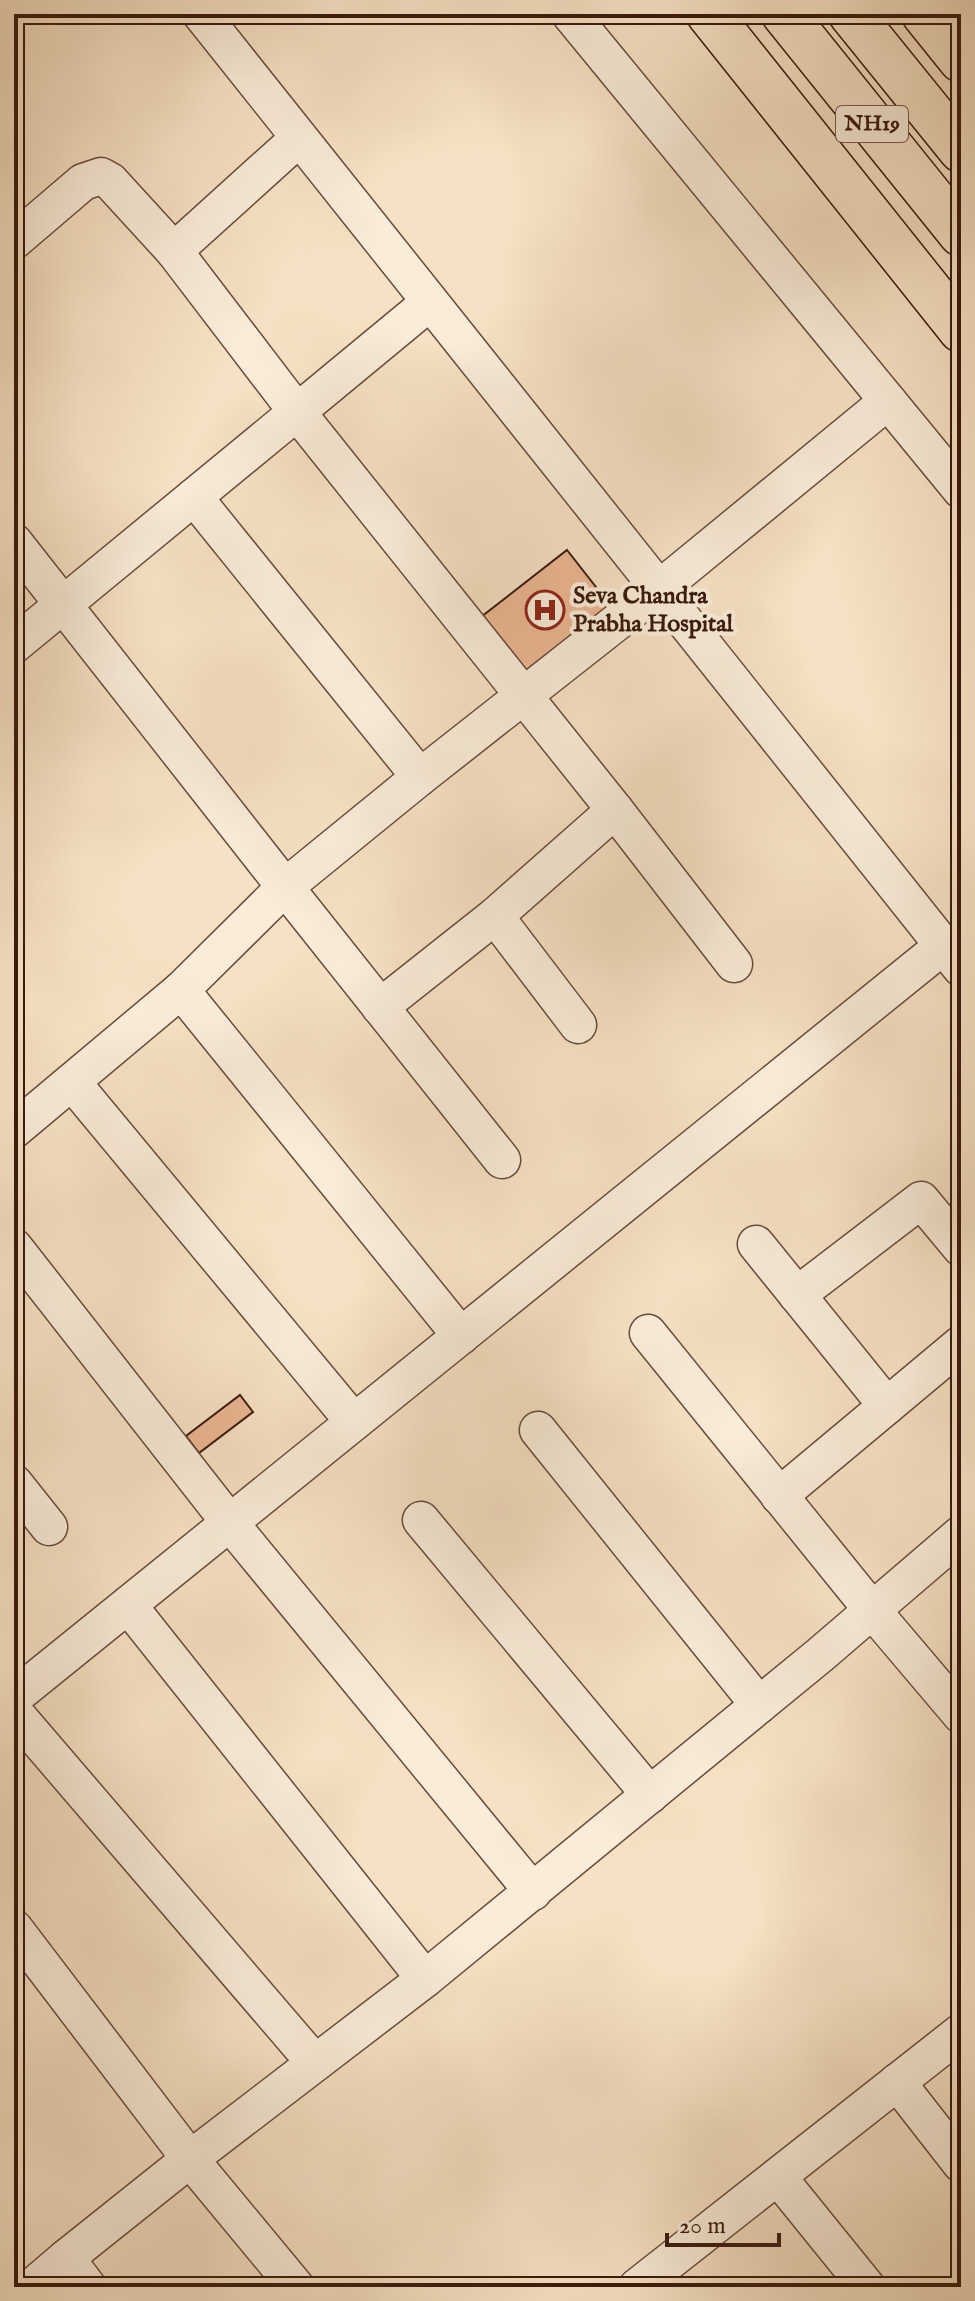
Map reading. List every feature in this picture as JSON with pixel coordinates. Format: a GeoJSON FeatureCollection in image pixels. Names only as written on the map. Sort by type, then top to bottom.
{"type":"FeatureCollection","features":[{"type":"Feature","properties":{"kind":"main road"},"geometry":{"type":"LineString","coordinates":[[709,14],[961,330]]}},
{"type":"Feature","properties":{"kind":"main road","name":"NH19"},"geometry":{"type":"LineString","coordinates":[[784,14],[961,234]]}},
{"type":"Feature","properties":{"kind":"main road","name":"NH19"},"geometry":{"type":"LineString","coordinates":[[851,14],[961,150]]}},
{"type":"Feature","properties":{"kind":"main road"},"geometry":{"type":"LineString","coordinates":[[924,14],[961,60]]}},
{"type":"Feature","properties":{"kind":"street"},"geometry":{"type":"LineString","coordinates":[[14,1697],[461,1336],[952,957],[201,14]]}},
{"type":"Feature","properties":{"kind":"street"},"geometry":{"type":"LineString","coordinates":[[570,14],[961,490]]}},
{"type":"Feature","properties":{"kind":"street"},"geometry":{"type":"LineString","coordinates":[[174,251],[299,138]]}},
{"type":"Feature","properties":{"kind":"street"},"geometry":{"type":"LineString","coordinates":[[14,241],[83,182],[101,176],[110,181],[174,251],[297,412],[525,696],[734,964]]}},
{"type":"Feature","properties":{"kind":"street"},"geometry":{"type":"LineString","coordinates":[[14,645],[430,302]]}},
{"type":"Feature","properties":{"kind":"street"},"geometry":{"type":"LineString","coordinates":[[14,1130],[181,990],[285,887],[659,589],[888,401]]}},
{"type":"Feature","properties":{"kind":"street"},"geometry":{"type":"LineString","coordinates":[[194,497],[420,777]]}},
{"type":"Feature","properties":{"kind":"street"},"geometry":{"type":"LineString","coordinates":[[14,542],[502,1160]]}},
{"type":"Feature","properties":{"kind":"street"},"geometry":{"type":"LineString","coordinates":[[380,1007],[495,916],[615,810]]}},
{"type":"Feature","properties":{"kind":"street"},"geometry":{"type":"LineString","coordinates":[[495,916],[578,1025]]}},
{"type":"Feature","properties":{"kind":"street"},"geometry":{"type":"LineString","coordinates":[[181,990],[461,1336]]}},
{"type":"Feature","properties":{"kind":"street"},"geometry":{"type":"LineString","coordinates":[[72,1082],[354,1422]]}},
{"type":"Feature","properties":{"kind":"street"},"geometry":{"type":"LineString","coordinates":[[797,1295],[921,1200],[961,1248]]}},
{"type":"Feature","properties":{"kind":"street"},"geometry":{"type":"LineString","coordinates":[[756,1244],[887,1406]]}},
{"type":"Feature","properties":{"kind":"street"},"geometry":{"type":"LineString","coordinates":[[14,1247],[230,1523],[533,1892]]}},
{"type":"Feature","properties":{"kind":"street"},"geometry":{"type":"LineString","coordinates":[[648,1333],[961,1715]]}},
{"type":"Feature","properties":{"kind":"street"},"geometry":{"type":"LineString","coordinates":[[779,1496],[961,1344]]}},
{"type":"Feature","properties":{"kind":"street"},"geometry":{"type":"LineString","coordinates":[[538,1430],[759,1705]]}},
{"type":"Feature","properties":{"kind":"street"},"geometry":{"type":"LineString","coordinates":[[14,1483],[49,1527]]}},
{"type":"Feature","properties":{"kind":"street"},"geometry":{"type":"LineString","coordinates":[[421,1520],[650,1795]]}},
{"type":"Feature","properties":{"kind":"street"},"geometry":{"type":"LineString","coordinates":[[32,2287],[190,2159],[533,1892],[961,1534]]}},
{"type":"Feature","properties":{"kind":"street"},"geometry":{"type":"LineString","coordinates":[[128,1605],[425,1979]]}},
{"type":"Feature","properties":{"kind":"street"},"geometry":{"type":"LineString","coordinates":[[14,1712],[315,2063]]}},
{"type":"Feature","properties":{"kind":"street"},"geometry":{"type":"LineString","coordinates":[[14,1928],[190,2159],[296,2287]]}},
{"type":"Feature","properties":{"kind":"street"},"geometry":{"type":"LineString","coordinates":[[656,2281],[778,2177],[961,2032]]}},
{"type":"Feature","properties":{"kind":"street"},"geometry":{"type":"LineString","coordinates":[[897,2082],[961,2164]]}},
{"type":"Feature","properties":{"kind":"street"},"geometry":{"type":"LineString","coordinates":[[778,2177],[867,2287]]}},
{"type":"Feature","properties":{"kind":"street"},"geometry":{"type":"LineString","coordinates":[[66,2258],[88,2287]]}},
{"type":"Feature","properties":{"kind":"building"},"geometry":{"type":"Polygon","coordinates":[[[567,550],[614,610],[528,677],[481,617],[567,550]]]}},
{"type":"Feature","properties":{"kind":"building"},"geometry":{"type":"Polygon","coordinates":[[[240,1395],[253,1412],[199,1453],[186,1436],[240,1395]]]}},
{"type":"Feature","properties":{"kind":"place","name":"Seva Chandra Prabha Hospital"},"geometry":{"type":"Point","coordinates":[545,610]}}]}
